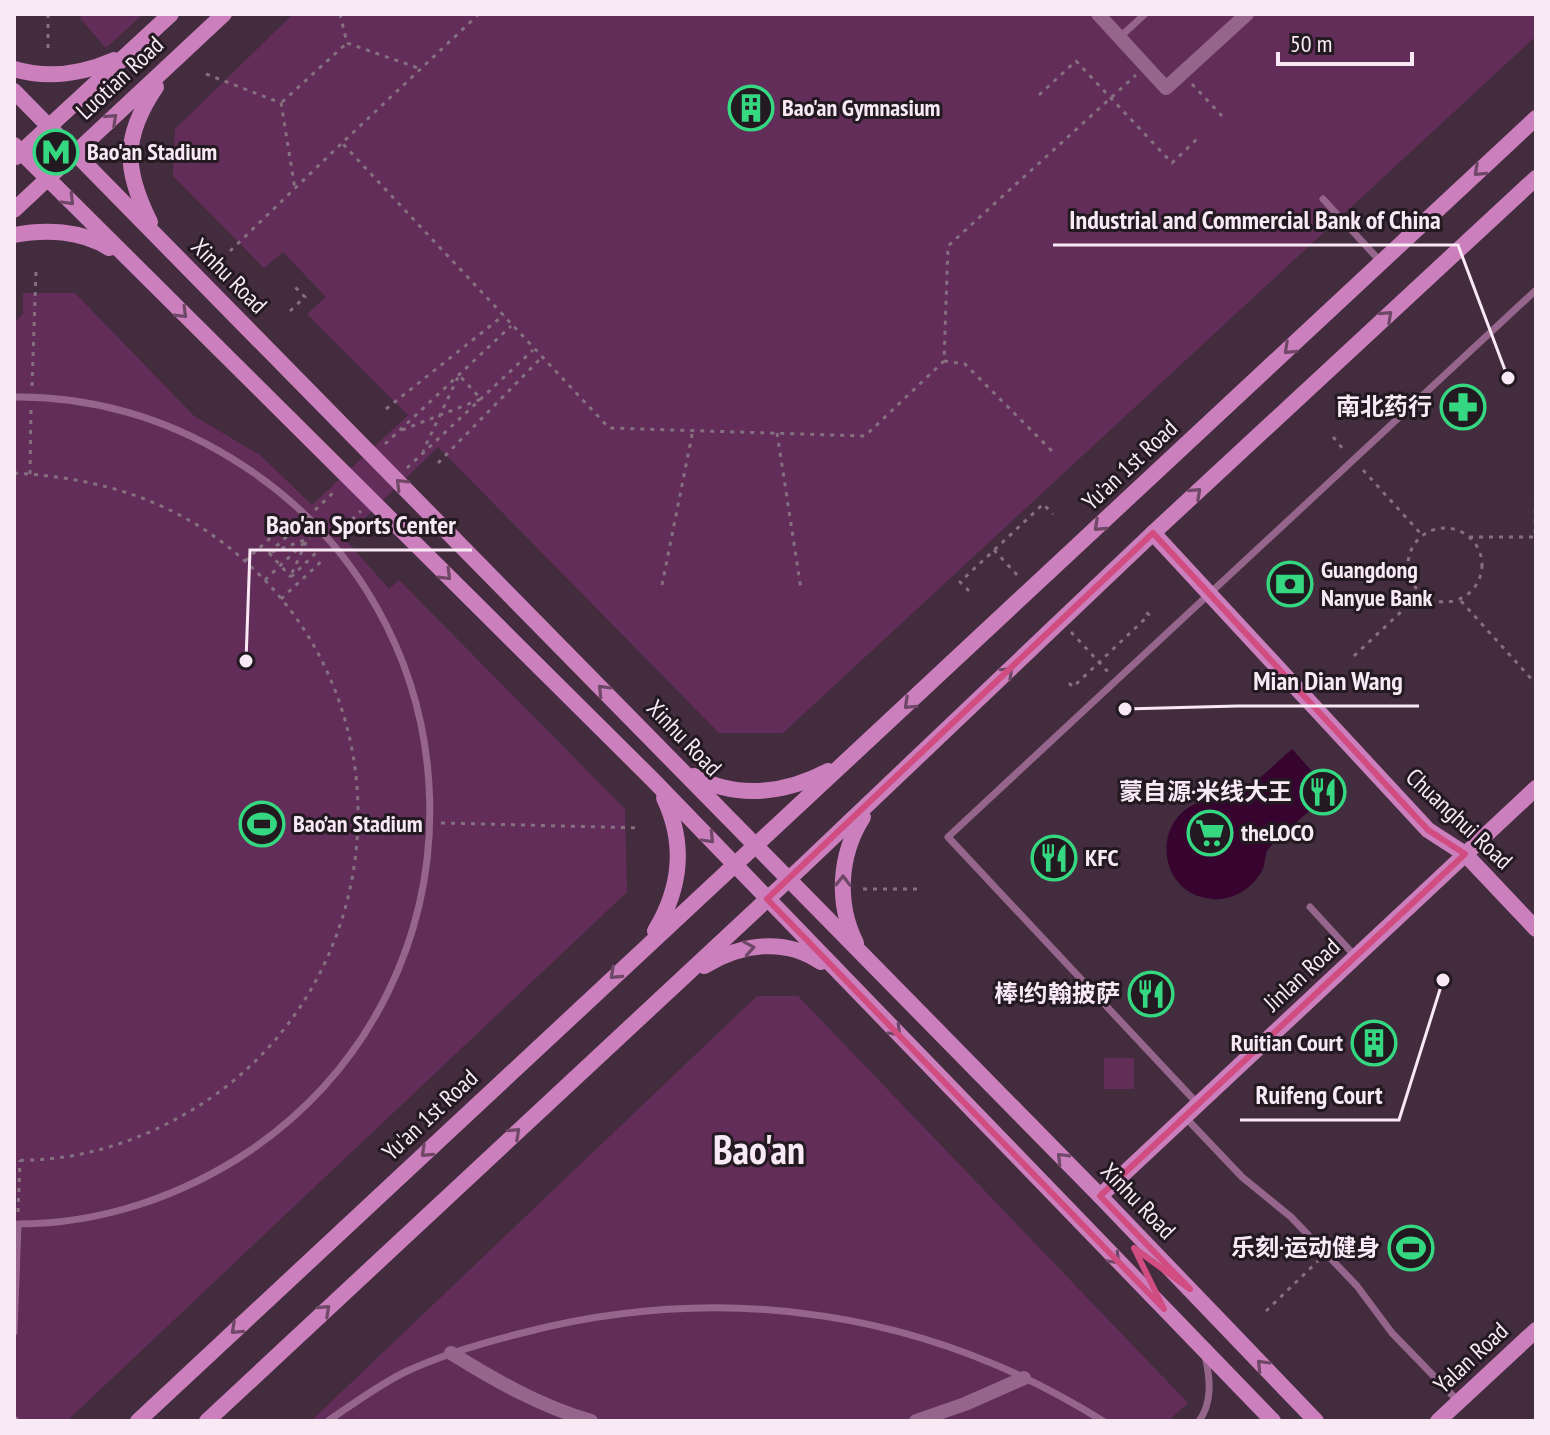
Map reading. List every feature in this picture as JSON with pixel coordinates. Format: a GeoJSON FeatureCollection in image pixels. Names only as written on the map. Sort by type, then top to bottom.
{"type":"FeatureCollection","features":[{"type":"Feature","properties":{"kind":"main road","name":"Luotian Road"},"geometry":{"type":"LineString","coordinates":[[16,152],[49,126],[171,14]]}},
{"type":"Feature","properties":{"kind":"main road","name":"Luotian Road"},"geometry":{"type":"LineString","coordinates":[[14,210],[224,14]]}},
{"type":"Feature","properties":{"kind":"main road"},"geometry":{"type":"LineString","coordinates":[[14,69],[32,74],[66,74],[101,66],[127,54]]}},
{"type":"Feature","properties":{"kind":"main road"},"geometry":{"type":"LineString","coordinates":[[158,238],[135,189],[130,172],[129,149],[144,105],[172,63]]}},
{"type":"Feature","properties":{"kind":"main road","name":"Xinhu Road"},"geometry":{"type":"LineString","coordinates":[[14,91],[1100,1196],[1316,1421]]}},
{"type":"Feature","properties":{"kind":"main road","name":"Yu’an 1st Road"},"geometry":{"type":"LineString","coordinates":[[755,845],[1536,118]]}},
{"type":"Feature","properties":{"kind":"main road"},"geometry":{"type":"LineString","coordinates":[[16,152],[48,179],[653,780],[1273,1421]]}},
{"type":"Feature","properties":{"kind":"main road"},"geometry":{"type":"LineString","coordinates":[[213,1418],[883,791],[1153,533],[1536,178]]}},
{"type":"Feature","properties":{"kind":"main road"},"geometry":{"type":"LineString","coordinates":[[14,235],[49,231],[72,234],[99,241],[126,259]]}},
{"type":"Feature","properties":{"kind":"main road","name":"Chuanghui Road"},"geometry":{"type":"LineString","coordinates":[[1153,533],[1428,830],[1465,854],[1536,929]]}},
{"type":"Feature","properties":{"kind":"main road"},"geometry":{"type":"LineString","coordinates":[[606,734],[616,739],[625,737],[632,726],[628,715]]}},
{"type":"Feature","properties":{"kind":"main road"},"geometry":{"type":"LineString","coordinates":[[671,760],[706,783],[748,792],[764,792],[811,780],[848,761]]}},
{"type":"Feature","properties":{"kind":"main road"},"geometry":{"type":"LineString","coordinates":[[648,943],[664,917],[673,894],[680,855],[674,819],[653,780]]}},
{"type":"Feature","properties":{"kind":"main road","name":"Jinlan Road"},"geometry":{"type":"LineString","coordinates":[[1100,1196],[1536,788]]}},
{"type":"Feature","properties":{"kind":"main road"},"geometry":{"type":"LineString","coordinates":[[862,956],[845,912],[844,868],[848,846],[857,826],[883,791]]}},
{"type":"Feature","properties":{"kind":"main road","name":"Yu'an 1st Road"},"geometry":{"type":"LineString","coordinates":[[138,1421],[755,845]]}},
{"type":"Feature","properties":{"kind":"main road"},"geometry":{"type":"LineString","coordinates":[[678,981],[720,957],[740,949],[765,946],[794,949],[842,975]]}},
{"type":"Feature","properties":{"kind":"main road"},"geometry":{"type":"LineString","coordinates":[[1164,1309],[1161,1297],[1168,1286],[1180,1284],[1190,1289]]}},
{"type":"Feature","properties":{"kind":"main road","name":"Yalan Road"},"geometry":{"type":"LineString","coordinates":[[1438,1421],[1536,1330]]}},
{"type":"Feature","properties":{"kind":"street"},"geometry":{"type":"LineString","coordinates":[[1098,14],[1166,88],[1247,14]]}},
{"type":"Feature","properties":{"kind":"street"},"geometry":{"type":"LineString","coordinates":[[451,1353],[498,1382],[541,1403],[591,1421]]}},
{"type":"Feature","properties":{"kind":"street"},"geometry":{"type":"LineString","coordinates":[[916,1421],[1024,1378]]}},
{"type":"Feature","properties":{"kind":"lane"},"geometry":{"type":"LineString","coordinates":[[1120,37],[1145,14]]}},
{"type":"Feature","properties":{"kind":"lane"},"geometry":{"type":"LineString","coordinates":[[1323,199],[1381,263]]}},
{"type":"Feature","properties":{"kind":"lane"},"geometry":{"type":"LineString","coordinates":[[1199,1104],[948,837],[1536,290]]}},
{"type":"Feature","properties":{"kind":"lane"},"geometry":{"type":"LineString","coordinates":[[14,397],[79,401],[142,415],[198,438],[264,478],[300,510],[336,548],[370,592],[404,662],[425,737],[431,783],[431,823],[423,892],[403,960],[378,1011],[330,1081],[280,1130],[221,1170],[156,1200],[88,1218],[18,1224],[14,1332]]}},
{"type":"Feature","properties":{"kind":"lane"},"geometry":{"type":"LineString","coordinates":[[1310,907],[1356,957]]}},
{"type":"Feature","properties":{"kind":"lane"},"geometry":{"type":"LineString","coordinates":[[1185,1117],[1242,1177],[1291,1217],[1357,1286],[1392,1333],[1459,1402]]}},
{"type":"Feature","properties":{"kind":"lane"},"geometry":{"type":"LineString","coordinates":[[328,1421],[405,1372],[451,1353],[553,1325],[605,1315],[714,1307],[776,1309],[834,1316],[939,1342],[1062,1396],[1103,1421]]}},
{"type":"Feature","properties":{"kind":"lane"},"geometry":{"type":"LineString","coordinates":[[1199,1421],[1207,1406],[1209,1390],[1209,1371],[1203,1350]]}},
{"type":"Feature","properties":{"kind":"path"},"geometry":{"type":"LineString","coordinates":[[48,14],[48,51]]}},
{"type":"Feature","properties":{"kind":"path"},"geometry":{"type":"LineString","coordinates":[[340,14],[347,43]]}},
{"type":"Feature","properties":{"kind":"path"},"geometry":{"type":"LineString","coordinates":[[230,251],[479,14]]}},
{"type":"Feature","properties":{"kind":"path"},"geometry":{"type":"LineString","coordinates":[[347,43],[422,69]]}},
{"type":"Feature","properties":{"kind":"path"},"geometry":{"type":"LineString","coordinates":[[281,103],[347,43]]}},
{"type":"Feature","properties":{"kind":"path"},"geometry":{"type":"LineString","coordinates":[[1039,95],[1076,61],[1172,163],[1198,138]]}},
{"type":"Feature","properties":{"kind":"path"},"geometry":{"type":"LineString","coordinates":[[342,143],[609,428],[865,436],[944,361],[948,246],[1146,66]]}},
{"type":"Feature","properties":{"kind":"path"},"geometry":{"type":"LineString","coordinates":[[1182,73],[1222,116]]}},
{"type":"Feature","properties":{"kind":"path"},"geometry":{"type":"LineString","coordinates":[[206,74],[281,103]]}},
{"type":"Feature","properties":{"kind":"path"},"geometry":{"type":"LineString","coordinates":[[281,103],[295,189]]}},
{"type":"Feature","properties":{"kind":"path"},"geometry":{"type":"LineString","coordinates":[[30,474],[36,271]]}},
{"type":"Feature","properties":{"kind":"path"},"geometry":{"type":"LineString","coordinates":[[290,311],[305,297],[294,286]]}},
{"type":"Feature","properties":{"kind":"path"},"geometry":{"type":"LineString","coordinates":[[386,409],[504,315]]}},
{"type":"Feature","properties":{"kind":"path"},"geometry":{"type":"LineString","coordinates":[[497,340],[512,325]]}},
{"type":"Feature","properties":{"kind":"path"},"geometry":{"type":"LineString","coordinates":[[519,363],[535,349]]}},
{"type":"Feature","properties":{"kind":"path"},"geometry":{"type":"LineString","coordinates":[[438,463],[542,357]]}},
{"type":"Feature","properties":{"kind":"path"},"geometry":{"type":"LineString","coordinates":[[944,361],[965,364],[1053,452]]}},
{"type":"Feature","properties":{"kind":"path"},"geometry":{"type":"LineString","coordinates":[[399,432],[439,415],[481,399],[459,375],[439,415],[421,455]]}},
{"type":"Feature","properties":{"kind":"path"},"geometry":{"type":"LineString","coordinates":[[662,585],[693,430]]}},
{"type":"Feature","properties":{"kind":"path"},"geometry":{"type":"LineString","coordinates":[[777,433],[801,589]]}},
{"type":"Feature","properties":{"kind":"path"},"geometry":{"type":"LineString","coordinates":[[1333,437],[1353,459]]}},
{"type":"Feature","properties":{"kind":"path"},"geometry":{"type":"LineString","coordinates":[[1469,537],[1535,537],[1536,445]]}},
{"type":"Feature","properties":{"kind":"path"},"geometry":{"type":"LineString","coordinates":[[1363,470],[1422,535]]}},
{"type":"Feature","properties":{"kind":"path"},"geometry":{"type":"LineString","coordinates":[[14,473],[61,476],[116,488],[168,509],[216,538],[265,580],[312,643],[342,707],[357,777],[358,822],[358,848],[344,918],[316,984],[275,1042],[222,1091],[161,1128],[93,1152],[51,1160],[14,1160]]}},
{"type":"Feature","properties":{"kind":"path"},"geometry":{"type":"LineString","coordinates":[[969,591],[960,582],[1043,504],[1053,514]]}},
{"type":"Feature","properties":{"kind":"path"},"geometry":{"type":"LineString","coordinates":[[245,561],[300,510]]}},
{"type":"Feature","properties":{"kind":"path"},"geometry":{"type":"LineString","coordinates":[[1446,528],[1459,530],[1478,546],[1482,571],[1471,593],[1448,603],[1436,602],[1421,593],[1410,579],[1407,567],[1409,555],[1422,535],[1446,528]]}},
{"type":"Feature","properties":{"kind":"path"},"geometry":{"type":"LineString","coordinates":[[265,580],[308,538]]}},
{"type":"Feature","properties":{"kind":"path"},"geometry":{"type":"LineString","coordinates":[[281,599],[336,548]]}},
{"type":"Feature","properties":{"kind":"path"},"geometry":{"type":"LineString","coordinates":[[269,553],[291,577]]}},
{"type":"Feature","properties":{"kind":"path"},"geometry":{"type":"LineString","coordinates":[[1354,656],[1421,593]]}},
{"type":"Feature","properties":{"kind":"path"},"geometry":{"type":"LineString","coordinates":[[1460,600],[1536,684]]}},
{"type":"Feature","properties":{"kind":"path"},"geometry":{"type":"LineString","coordinates":[[1069,683],[1073,687],[1149,615],[1145,611]]}},
{"type":"Feature","properties":{"kind":"path"},"geometry":{"type":"LineString","coordinates":[[358,822],[640,828]]}},
{"type":"Feature","properties":{"kind":"path"},"geometry":{"type":"LineString","coordinates":[[863,889],[917,889]]}},
{"type":"Feature","properties":{"kind":"path"},"geometry":{"type":"LineString","coordinates":[[18,1224],[20,1160]]}},
{"type":"Feature","properties":{"kind":"path"},"geometry":{"type":"LineString","coordinates":[[1266,1311],[1326,1254]]}},
{"type":"Feature","properties":{"kind":"highlighted area"},"geometry":{"type":"Polygon","coordinates":[[[1153,533],[1428,830],[1465,854],[1100,1196],[1190,1289],[1134,1248],[1164,1309],[767,899],[1153,533]]]}},
{"type":"Feature","properties":{"kind":"shaded area"},"geometry":{"type":"Polygon","coordinates":[[[85,14],[143,14],[106,48],[80,18],[85,14]]]}},
{"type":"Feature","properties":{"kind":"shaded area"},"geometry":{"type":"Polygon","coordinates":[[[293,14],[1536,14],[1536,36],[783,733],[719,733],[438,447],[344,538],[389,589],[399,580],[625,809],[627,892],[67,1421],[14,1421],[14,323],[23,314],[23,293],[75,293],[194,416],[260,455],[312,505],[408,415],[307,314],[326,297],[283,252],[264,268],[173,176],[175,129],[293,14]]]}},
{"type":"Feature","properties":{"kind":"shaded area"},"geometry":{"type":"Polygon","coordinates":[[[1292,749],[1331,792],[1271,846],[1263,869],[1249,887],[1221,899],[1191,893],[1176,880],[1168,862],[1167,843],[1173,824],[1186,809],[1206,801],[1234,801],[1292,749]]]}},
{"type":"Feature","properties":{"kind":"shaded area"},"geometry":{"type":"Polygon","coordinates":[[[757,996],[798,996],[1188,1403],[1168,1421],[311,1421],[757,996]]]}},
{"type":"Feature","properties":{"kind":"shaded area"},"geometry":{"type":"Polygon","coordinates":[[[1104,1058],[1134,1058],[1134,1089],[1104,1089],[1104,1058]]]}},
{"type":"Feature","properties":{"kind":"place","name":"Bao'an Gymnasium"},"geometry":{"type":"Point","coordinates":[751,108]}},
{"type":"Feature","properties":{"kind":"place","name":"Bao'an Stadium"},"geometry":{"type":"Point","coordinates":[56,152]}},
{"type":"Feature","properties":{"kind":"place","name":"Industrial and Commercial Bank of China"},"geometry":{"type":"Point","coordinates":[1508,378]}},
{"type":"Feature","properties":{"kind":"place","name":"南北药行"},"geometry":{"type":"Point","coordinates":[1463,407]}},
{"type":"Feature","properties":{"kind":"place","name":"Guangdong Nanyue Bank"},"geometry":{"type":"Point","coordinates":[1290,584]}},
{"type":"Feature","properties":{"kind":"place","name":"Bao'an Sports Center"},"geometry":{"type":"Point","coordinates":[246,661]}},
{"type":"Feature","properties":{"kind":"place","name":"Mian Dian Wang"},"geometry":{"type":"Point","coordinates":[1125,709]}},
{"type":"Feature","properties":{"kind":"place","name":"蒙自源·米线大王"},"geometry":{"type":"Point","coordinates":[1323,792]}},
{"type":"Feature","properties":{"kind":"place","name":"Bao’an Stadium"},"geometry":{"type":"Point","coordinates":[262,824]}},
{"type":"Feature","properties":{"kind":"place","name":"theLOCO"},"geometry":{"type":"Point","coordinates":[1210,833]}},
{"type":"Feature","properties":{"kind":"place","name":"KFC"},"geometry":{"type":"Point","coordinates":[1054,858]}},
{"type":"Feature","properties":{"kind":"place","name":"Ruifeng Court"},"geometry":{"type":"Point","coordinates":[1443,980]}},
{"type":"Feature","properties":{"kind":"place","name":"棒!约翰披萨"},"geometry":{"type":"Point","coordinates":[1151,994]}},
{"type":"Feature","properties":{"kind":"place","name":"Ruitian Court"},"geometry":{"type":"Point","coordinates":[1374,1043]}},
{"type":"Feature","properties":{"kind":"place","name":"乐刻·运动健身"},"geometry":{"type":"Point","coordinates":[1411,1248]}},
{"type":"Feature","properties":{"kind":"district","name":"Bao'an"},"geometry":{"type":"Point","coordinates":[759,1150]}}]}
